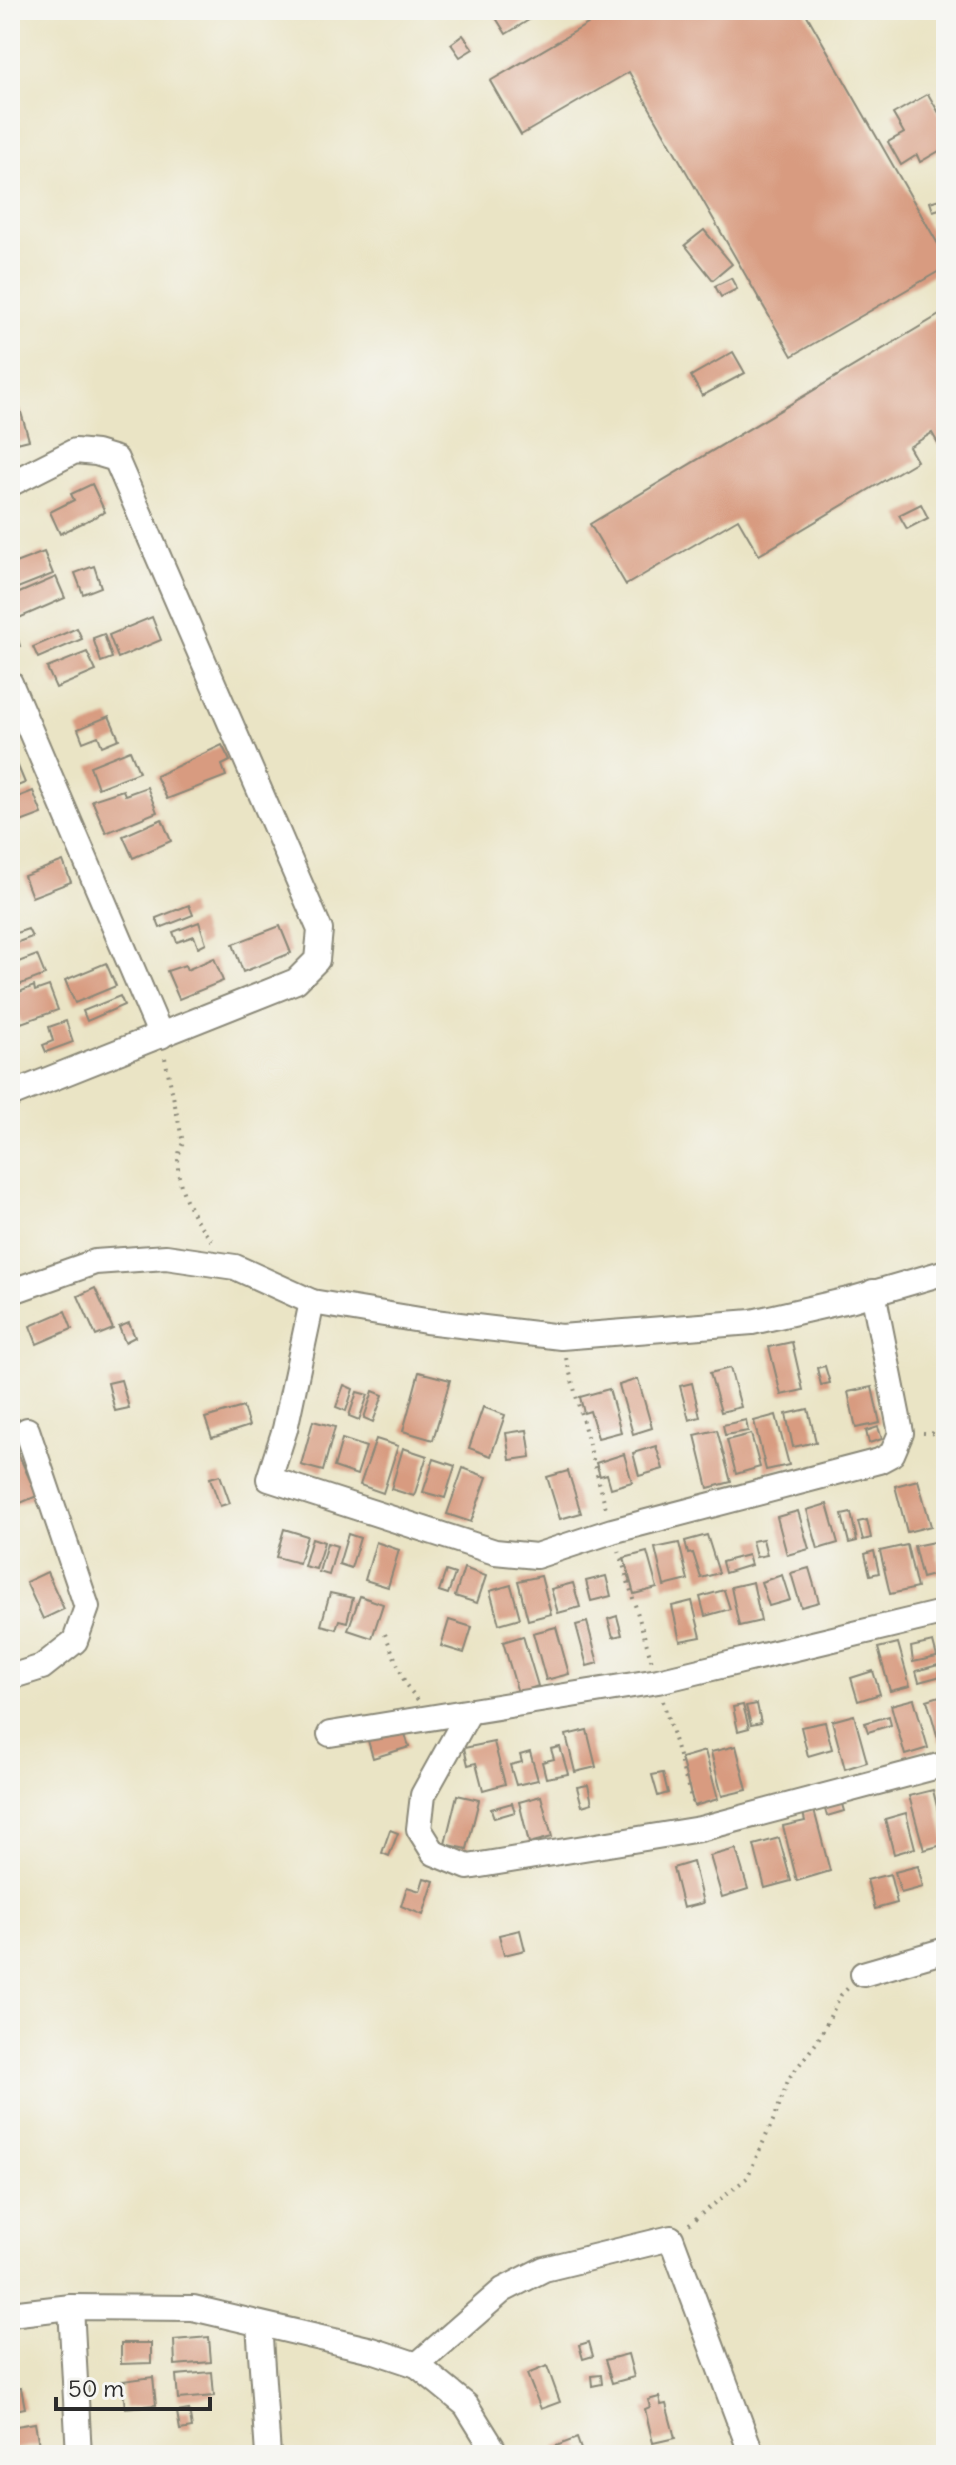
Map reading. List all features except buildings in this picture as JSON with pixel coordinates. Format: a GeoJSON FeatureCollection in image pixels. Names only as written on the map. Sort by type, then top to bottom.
{"type":"FeatureCollection","features":[{"type":"Feature","properties":{"kind":"street"},"geometry":{"type":"LineString","coordinates":[[10,484],[75,451],[116,459],[320,930],[317,960],[296,981],[10,1095]]}},
{"type":"Feature","properties":{"kind":"street"},"geometry":{"type":"LineString","coordinates":[[10,683],[161,1036]]}},
{"type":"Feature","properties":{"kind":"street"},"geometry":{"type":"LineString","coordinates":[[10,1292],[95,1262],[166,1257],[235,1267],[312,1302],[426,1321],[561,1337],[752,1322],[853,1299],[946,1272]]}},
{"type":"Feature","properties":{"kind":"street"},"geometry":{"type":"LineString","coordinates":[[312,1302],[285,1429],[269,1479],[495,1552],[536,1556],[612,1531],[868,1464],[892,1454],[901,1433],[873,1292]]}},
{"type":"Feature","properties":{"kind":"street"},"geometry":{"type":"LineString","coordinates":[[10,1677],[42,1667],[75,1641],[87,1607],[27,1430]]}},
{"type":"Feature","properties":{"kind":"street"},"geometry":{"type":"LineString","coordinates":[[330,1734],[658,1681],[944,1620]]}},
{"type":"Feature","properties":{"kind":"street"},"geometry":{"type":"LineString","coordinates":[[468,1714],[423,1795],[419,1829],[434,1853],[468,1867],[700,1829],[946,1764]]}},
{"type":"Feature","properties":{"kind":"street"},"geometry":{"type":"LineString","coordinates":[[863,1974],[946,1950]]}},
{"type":"Feature","properties":{"kind":"street"},"geometry":{"type":"LineString","coordinates":[[417,2365],[503,2290],[544,2269],[671,2238],[752,2455]]}},
{"type":"Feature","properties":{"kind":"street"},"geometry":{"type":"LineString","coordinates":[[10,2314],[71,2307],[193,2308],[372,2350],[417,2365],[466,2405],[497,2455]]}},
{"type":"Feature","properties":{"kind":"street"},"geometry":{"type":"LineString","coordinates":[[71,2307],[79,2455]]}},
{"type":"Feature","properties":{"kind":"street"},"geometry":{"type":"LineString","coordinates":[[259,2324],[268,2455]]}},
{"type":"Feature","properties":{"kind":"path"},"geometry":{"type":"LineString","coordinates":[[161,1036],[183,1143],[178,1154],[181,1186],[202,1229],[235,1267]]}},
{"type":"Feature","properties":{"kind":"path"},"geometry":{"type":"LineString","coordinates":[[561,1337],[612,1531],[700,1829]]}},
{"type":"Feature","properties":{"kind":"path"},"geometry":{"type":"LineString","coordinates":[[385,1634],[406,1685],[420,1703]]}},
{"type":"Feature","properties":{"kind":"path"},"geometry":{"type":"LineString","coordinates":[[671,2238],[747,2178],[789,2078],[817,2042],[841,1995],[863,1974]]}}]}
